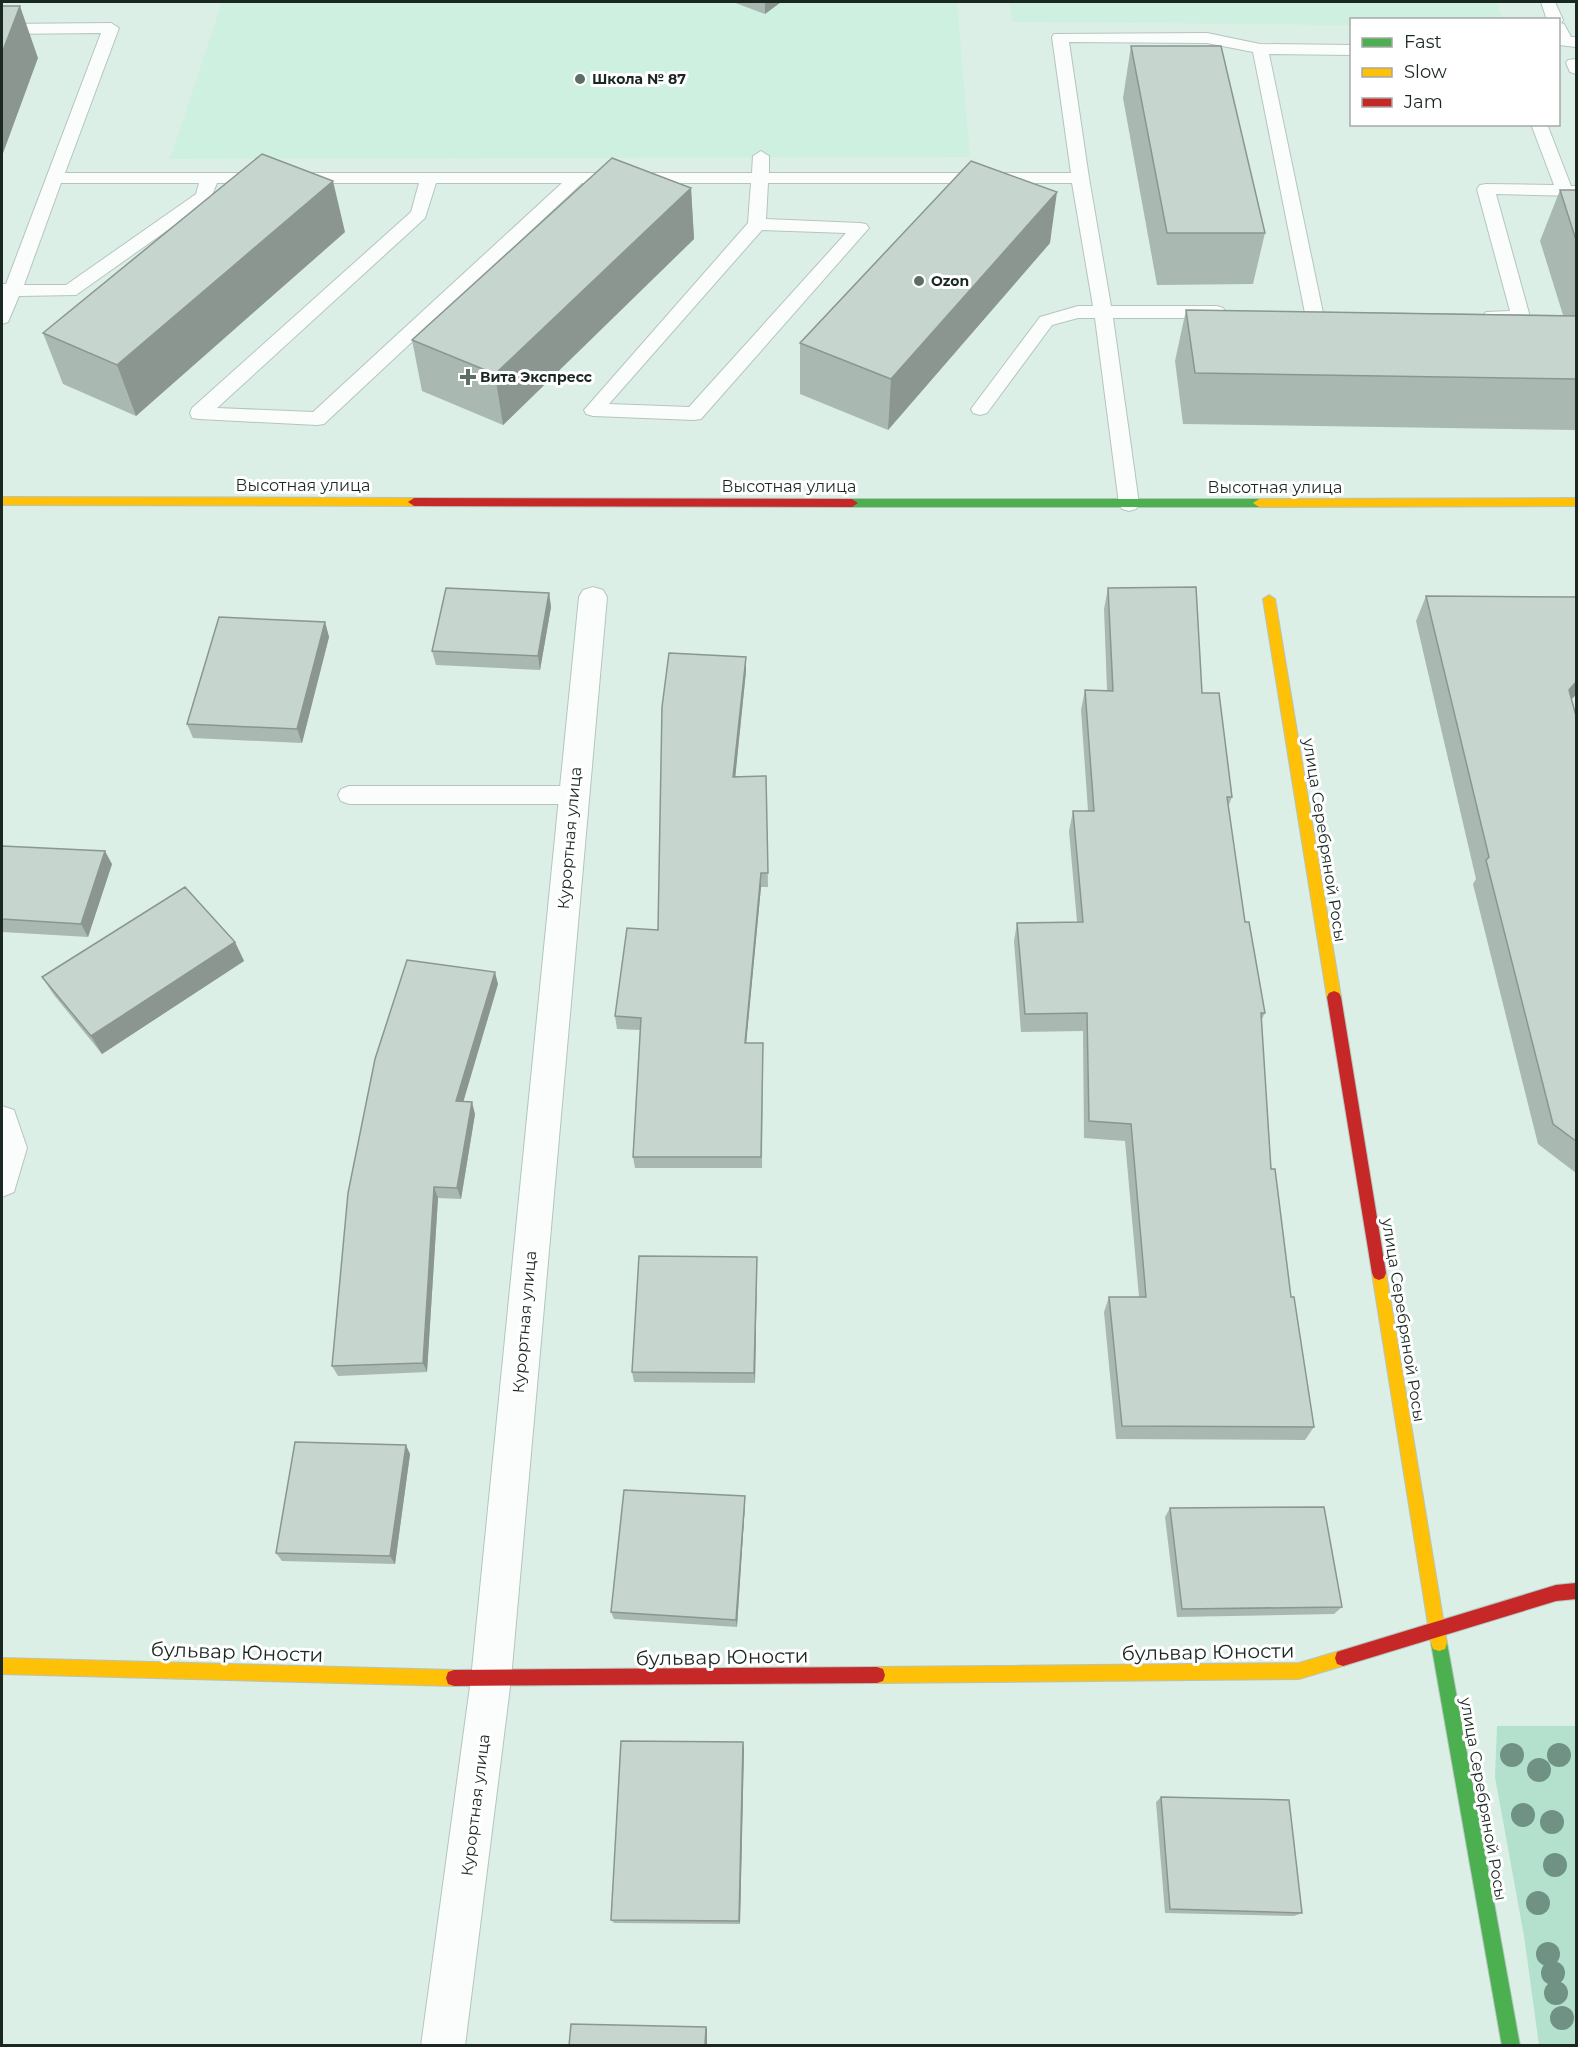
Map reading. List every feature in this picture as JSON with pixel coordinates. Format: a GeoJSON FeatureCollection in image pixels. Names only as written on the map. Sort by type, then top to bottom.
{"type":"FeatureCollection","features":[{"type":"Feature","properties":{"kind":"street","name":"Высотная улица"},"geometry":{"type":"LineString","coordinates":[[2,501],[1129,504],[1576,502]]}},
{"type":"Feature","properties":{"kind":"street","name":"Курортная улица"},"geometry":{"type":"LineString","coordinates":[[443,2046],[491,1679],[593,597]]}},
{"type":"Feature","properties":{"kind":"street","name":"улица Серебряной Росы"},"geometry":{"type":"LineString","coordinates":[[1269,599],[1437,1630],[1511,2046]]}},
{"type":"Feature","properties":{"kind":"street"},"geometry":{"type":"LineString","coordinates":[[2,1121],[10,1148],[2,1181]]}},
{"type":"Feature","properties":{"kind":"street","name":"бульвар Юности"},"geometry":{"type":"LineString","coordinates":[[2,1665],[491,1679],[1299,1671],[1556,1593],[1576,1591]]}},
{"type":"Feature","properties":{"kind":"lane"},"geometry":{"type":"LineString","coordinates":[[1548,2],[1554,18]]}},
{"type":"Feature","properties":{"kind":"lane"},"geometry":{"type":"LineString","coordinates":[[2,29],[111,28],[54,178],[7,290],[2,318]]}},
{"type":"Feature","properties":{"kind":"lane"},"geometry":{"type":"LineString","coordinates":[[1560,31],[1565,42],[1576,42]]}},
{"type":"Feature","properties":{"kind":"lane"},"geometry":{"type":"LineString","coordinates":[[1129,504],[1103,311],[1080,178],[1060,37],[1207,38],[1260,49],[1350,50]]}},
{"type":"Feature","properties":{"kind":"lane"},"geometry":{"type":"LineString","coordinates":[[1260,49],[1314,313]]}},
{"type":"Feature","properties":{"kind":"lane"},"geometry":{"type":"LineString","coordinates":[[1475,316],[1521,317],[1486,189],[1570,191],[1540,126]]}},
{"type":"Feature","properties":{"kind":"lane"},"geometry":{"type":"LineString","coordinates":[[757,224],[860,228],[694,414],[593,410],[757,224],[761,156]]}},
{"type":"Feature","properties":{"kind":"lane"},"geometry":{"type":"LineString","coordinates":[[54,178],[209,180],[1080,178]]}},
{"type":"Feature","properties":{"kind":"lane"},"geometry":{"type":"LineString","coordinates":[[429,178],[419,214],[199,413],[317,419],[578,178]]}},
{"type":"Feature","properties":{"kind":"lane"},"geometry":{"type":"LineString","coordinates":[[7,290],[70,291],[204,196],[209,180]]}},
{"type":"Feature","properties":{"kind":"lane"},"geometry":{"type":"LineString","coordinates":[[980,409],[1046,321],[1078,312],[1232,312]]}},
{"type":"Feature","properties":{"kind":"lane"},"geometry":{"type":"LineString","coordinates":[[1291,313],[1337,313]]}},
{"type":"Feature","properties":{"kind":"lane"},"geometry":{"type":"LineString","coordinates":[[349,795],[573,795]]}},
{"type":"Feature","properties":{"kind":"shaded area","name":"Школа № 87"},"geometry":{"type":"Polygon","coordinates":[[[222,2],[957,2],[970,157],[170,159],[222,2]]]}},
{"type":"Feature","properties":{"kind":"shaded area"},"geometry":{"type":"Polygon","coordinates":[[[1010,2],[1496,2],[1503,18],[1350,18],[1350,25],[1012,22],[1010,2]]]}},
{"type":"Feature","properties":{"kind":"shaded area"},"geometry":{"type":"Polygon","coordinates":[[[1497,1726],[1576,1726],[1576,2045],[1539,2045],[1524,1936],[1495,1777],[1497,1726]]]}},
{"type":"Feature","properties":{"kind":"building"},"geometry":{"type":"Polygon","coordinates":[[[2,6],[20,6],[2,53],[2,6]]]}},
{"type":"Feature","properties":{"kind":"building"},"geometry":{"type":"Polygon","coordinates":[[[1131,46],[1221,46],[1265,233],[1167,233],[1131,46]]]}},
{"type":"Feature","properties":{"kind":"building"},"geometry":{"type":"Polygon","coordinates":[[[262,154],[333,181],[117,365],[43,333],[262,154]]]}},
{"type":"Feature","properties":{"kind":"building"},"geometry":{"type":"Polygon","coordinates":[[[612,158],[691,188],[495,374],[412,340],[612,158]]]}},
{"type":"Feature","properties":{"kind":"building"},"geometry":{"type":"Polygon","coordinates":[[[971,161],[1057,192],[891,379],[800,343],[971,161]]]}},
{"type":"Feature","properties":{"kind":"building"},"geometry":{"type":"Polygon","coordinates":[[[1560,190],[1576,190],[1576,240],[1560,190]]]}},
{"type":"Feature","properties":{"kind":"building"},"geometry":{"type":"Polygon","coordinates":[[[1186,310],[1576,316],[1576,379],[1195,373],[1186,310]]]}},
{"type":"Feature","properties":{"kind":"building"},"geometry":{"type":"Polygon","coordinates":[[[1196,587],[1202,693],[1219,693],[1232,797],[1227,797],[1245,922],[1249,922],[1265,1013],[1261,1013],[1271,1169],[1275,1169],[1291,1297],[1294,1297],[1314,1427],[1122,1426],[1109,1297],[1146,1297],[1131,1124],[1089,1121],[1087,1013],[1025,1014],[1017,923],[1083,922],[1073,811],[1094,811],[1085,690],[1113,691],[1108,588],[1196,587]]]}},
{"type":"Feature","properties":{"kind":"building"},"geometry":{"type":"Polygon","coordinates":[[[446,588],[549,593],[538,656],[432,651],[446,588]]]}},
{"type":"Feature","properties":{"kind":"building"},"geometry":{"type":"Polygon","coordinates":[[[1426,596],[1576,597],[1576,682],[1569,690],[1576,716],[1576,1141],[1553,1124],[1486,860],[1489,857],[1426,596]]]}},
{"type":"Feature","properties":{"kind":"building"},"geometry":{"type":"Polygon","coordinates":[[[219,617],[325,622],[297,729],[187,724],[219,617]]]}},
{"type":"Feature","properties":{"kind":"building"},"geometry":{"type":"Polygon","coordinates":[[[669,653],[746,657],[733,777],[766,776],[768,873],[761,873],[745,1043],[763,1043],[761,1157],[633,1157],[641,1018],[615,1016],[627,928],[658,930],[662,707],[669,653]]]}},
{"type":"Feature","properties":{"kind":"building"},"geometry":{"type":"Polygon","coordinates":[[[2,846],[105,851],[81,924],[2,919],[2,846]]]}},
{"type":"Feature","properties":{"kind":"building"},"geometry":{"type":"Polygon","coordinates":[[[185,887],[235,942],[91,1036],[42,977],[185,887]]]}},
{"type":"Feature","properties":{"kind":"building"},"geometry":{"type":"Polygon","coordinates":[[[407,960],[495,972],[456,1101],[472,1102],[457,1188],[434,1187],[423,1363],[332,1366],[348,1193],[375,1059],[407,960]]]}},
{"type":"Feature","properties":{"kind":"building"},"geometry":{"type":"Polygon","coordinates":[[[639,1256],[757,1257],[754,1373],[632,1372],[639,1256]]]}},
{"type":"Feature","properties":{"kind":"building"},"geometry":{"type":"Polygon","coordinates":[[[295,1442],[406,1445],[390,1556],[276,1553],[295,1442]]]}},
{"type":"Feature","properties":{"kind":"building"},"geometry":{"type":"Polygon","coordinates":[[[624,1490],[745,1496],[736,1620],[611,1612],[624,1490]]]}},
{"type":"Feature","properties":{"kind":"building"},"geometry":{"type":"Polygon","coordinates":[[[1324,1507],[1342,1607],[1182,1609],[1170,1508],[1324,1507]]]}},
{"type":"Feature","properties":{"kind":"building"},"geometry":{"type":"Polygon","coordinates":[[[621,1741],[743,1742],[739,1921],[611,1920],[621,1741]]]}},
{"type":"Feature","properties":{"kind":"building"},"geometry":{"type":"Polygon","coordinates":[[[1161,1797],[1289,1800],[1302,1913],[1170,1909],[1161,1797]]]}},
{"type":"Feature","properties":{"kind":"building"},"geometry":{"type":"Polygon","coordinates":[[[571,2024],[706,2027],[705,2046],[569,2046],[571,2024]]]}},
{"type":"Feature","properties":{"kind":"traffic: fast"},"geometry":{"type":"LineString","coordinates":[[852,503],[1259,503]]}},
{"type":"Feature","properties":{"kind":"traffic: fast"},"geometry":{"type":"LineString","coordinates":[[1439,1643],[1511,2046]]}},
{"type":"Feature","properties":{"kind":"traffic: slow"},"geometry":{"type":"LineString","coordinates":[[2,501],[414,502]]}},
{"type":"Feature","properties":{"kind":"traffic: slow"},"geometry":{"type":"LineString","coordinates":[[1259,503],[1576,502]]}},
{"type":"Feature","properties":{"kind":"traffic: slow"},"geometry":{"type":"LineString","coordinates":[[1269,599],[1334,997]]}},
{"type":"Feature","properties":{"kind":"traffic: slow"},"geometry":{"type":"LineString","coordinates":[[1379,1273],[1439,1643]]}},
{"type":"Feature","properties":{"kind":"traffic: slow"},"geometry":{"type":"LineString","coordinates":[[877,1675],[1299,1671],[1343,1658]]}},
{"type":"Feature","properties":{"kind":"traffic: slow"},"geometry":{"type":"LineString","coordinates":[[2,1666],[454,1678]]}},
{"type":"Feature","properties":{"kind":"traffic: jam"},"geometry":{"type":"LineString","coordinates":[[414,502],[852,503]]}},
{"type":"Feature","properties":{"kind":"traffic: jam"},"geometry":{"type":"LineString","coordinates":[[1334,997],[1379,1273]]}},
{"type":"Feature","properties":{"kind":"traffic: jam"},"geometry":{"type":"LineString","coordinates":[[1343,1658],[1556,1593],[1576,1591]]}},
{"type":"Feature","properties":{"kind":"traffic: jam"},"geometry":{"type":"LineString","coordinates":[[454,1678],[877,1675]]}},
{"type":"Feature","properties":{"kind":"place","name":"Школа № 87"},"geometry":{"type":"Point","coordinates":[580,79]}},
{"type":"Feature","properties":{"kind":"place","name":"Ozon"},"geometry":{"type":"Point","coordinates":[919,281]}},
{"type":"Feature","properties":{"kind":"place","name":"Вита Экспресс"},"geometry":{"type":"Point","coordinates":[468,377]}}]}
